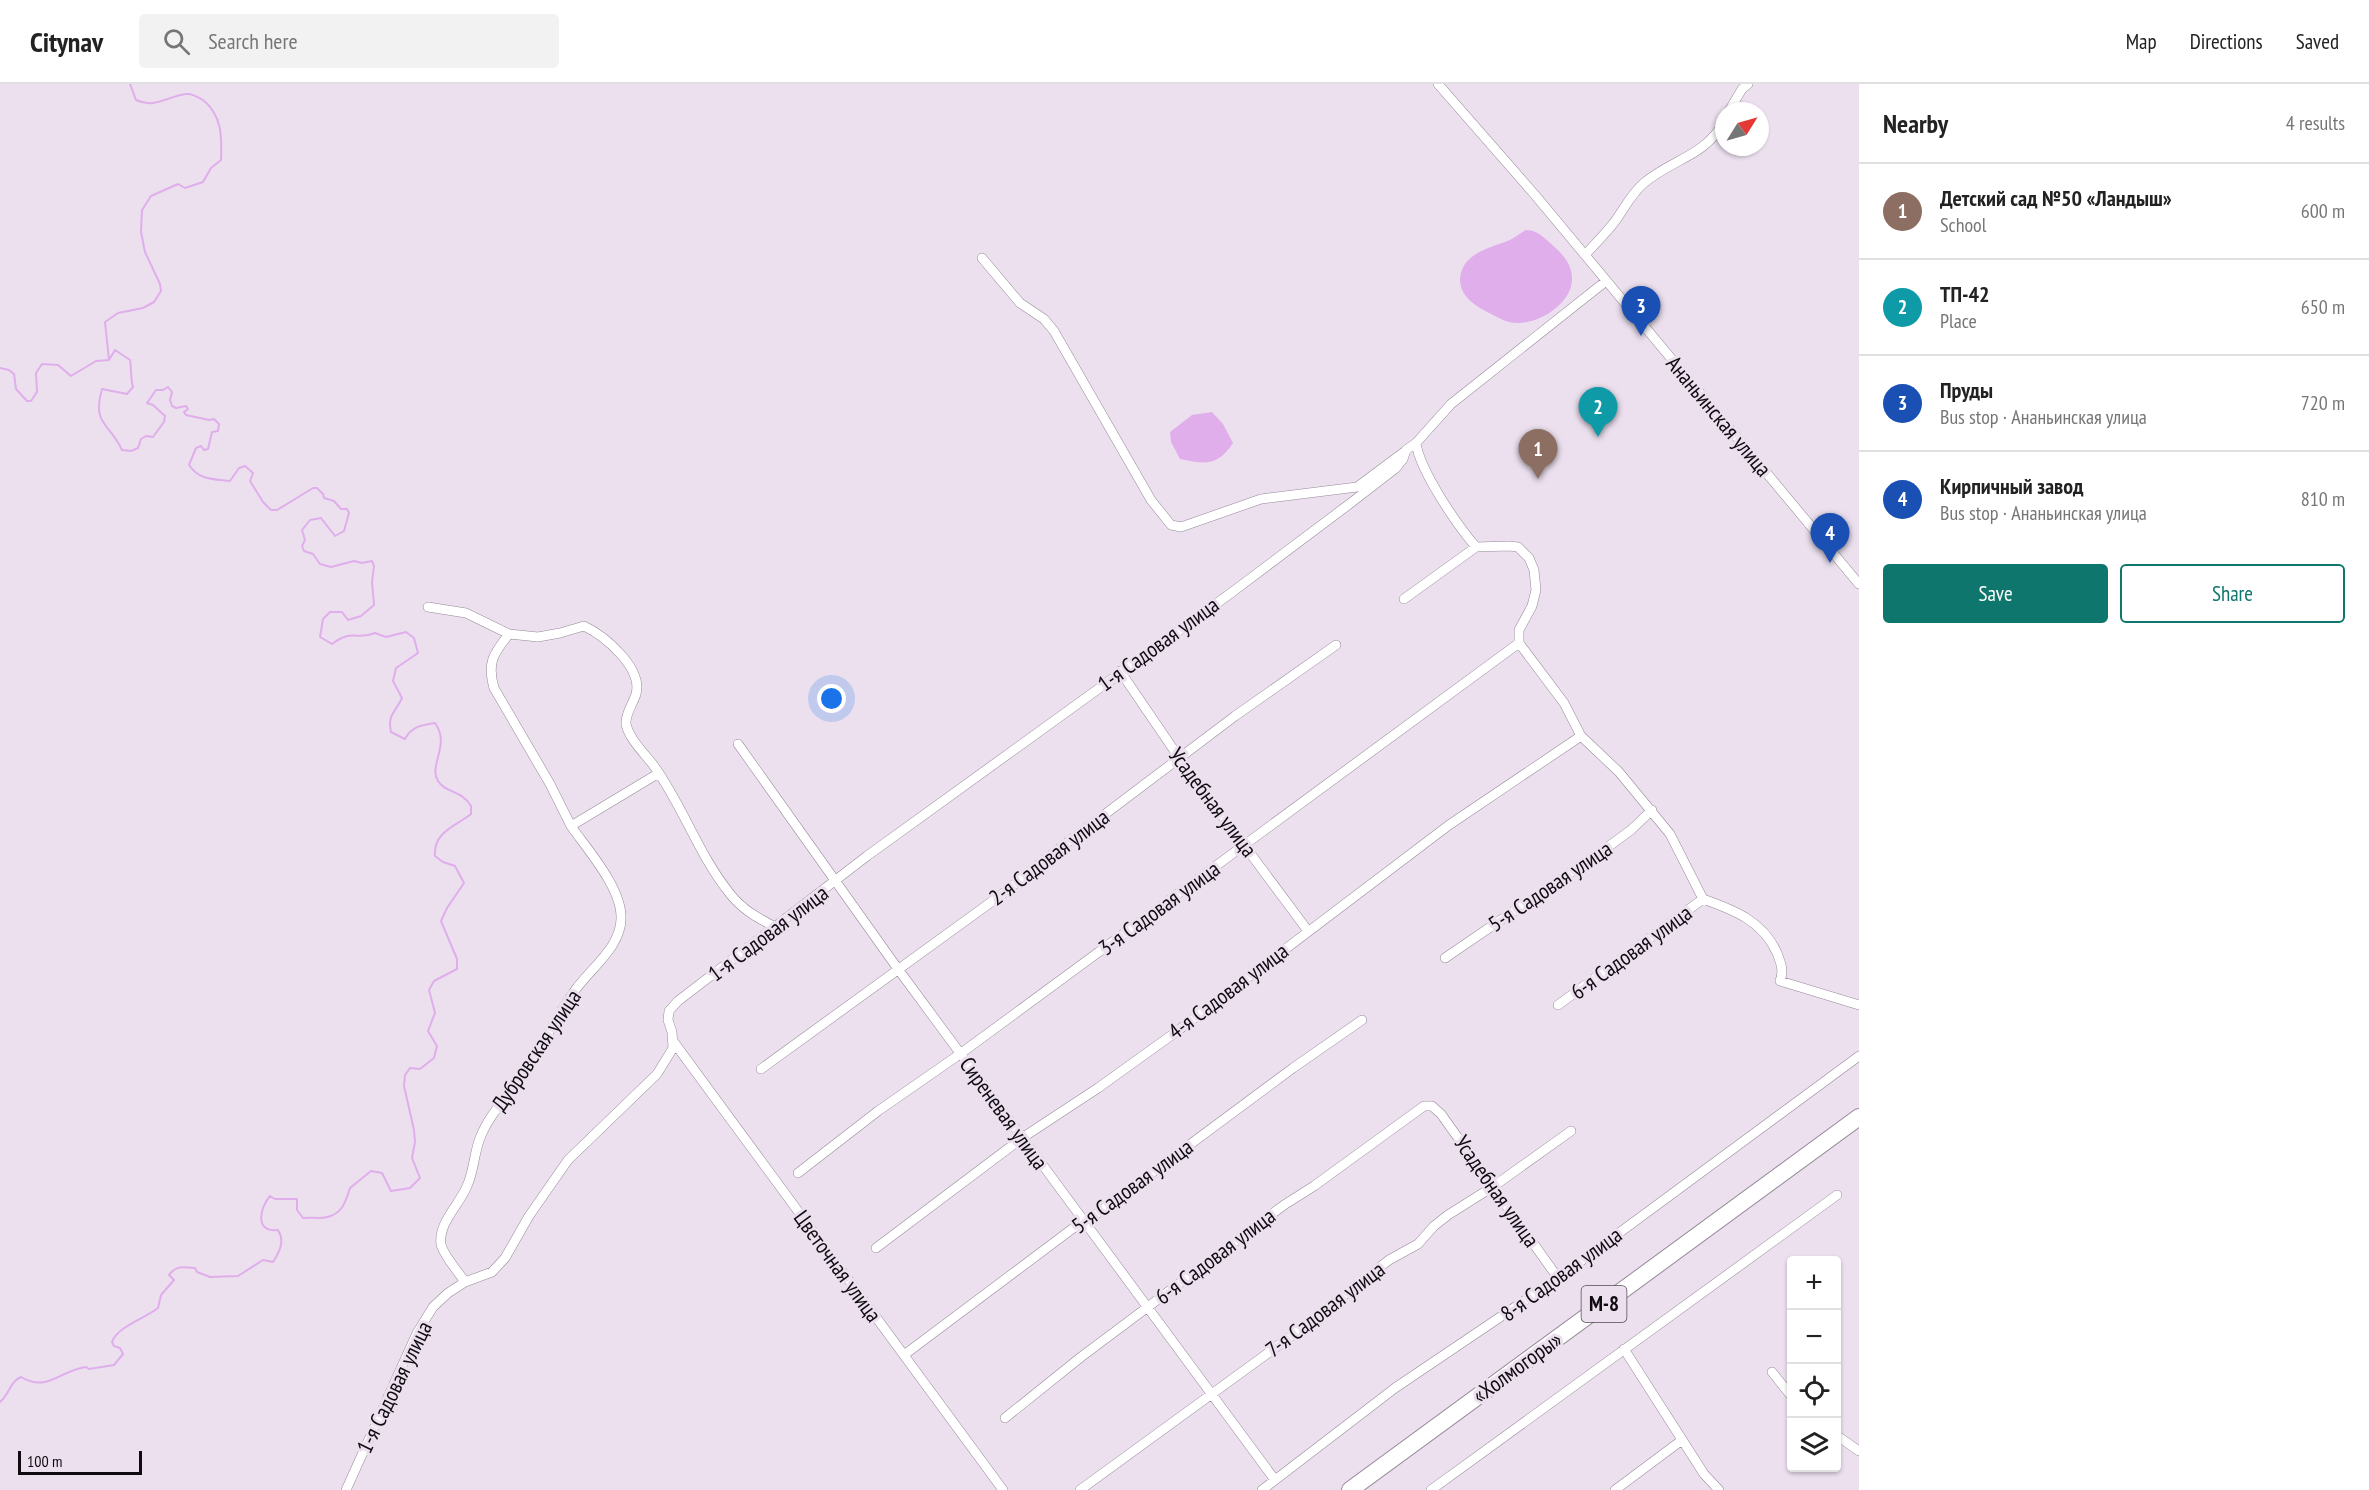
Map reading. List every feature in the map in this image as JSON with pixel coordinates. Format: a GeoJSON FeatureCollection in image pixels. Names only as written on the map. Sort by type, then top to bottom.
{"type":"FeatureCollection","features":[{"type":"Feature","properties":{"kind":"highway","name":"«Холмогоры»"},"geometry":{"type":"LineString","coordinates":[[1350,1490],[1859,1117]]}},
{"type":"Feature","properties":{"kind":"street","name":"Ананьинская улица"},"geometry":{"type":"LineString","coordinates":[[1438,84],[1586,255],[1859,584]]}},
{"type":"Feature","properties":{"kind":"street"},"geometry":{"type":"LineString","coordinates":[[1734,102],[1748,84]]}},
{"type":"Feature","properties":{"kind":"street"},"geometry":{"type":"LineString","coordinates":[[1586,255],[1606,233],[1632,194],[1643,183],[1702,148],[1715,134]]}},
{"type":"Feature","properties":{"kind":"street"},"geometry":{"type":"LineString","coordinates":[[982,258],[1020,303],[1044,319],[1054,331],[1151,500],[1171,525],[1181,526],[1261,500],[1357,487],[1416,443],[1451,404],[1473,385],[1606,281]]}},
{"type":"Feature","properties":{"kind":"street"},"geometry":{"type":"LineString","coordinates":[[1416,443],[1418,456],[1453,517],[1476,547]]}},
{"type":"Feature","properties":{"kind":"street","name":"1-я Садовая улица"},"geometry":{"type":"LineString","coordinates":[[346,1490],[417,1333],[433,1307],[465,1282],[492,1272],[505,1258],[529,1216],[568,1160],[657,1074],[669,1057],[673,1041],[668,1020],[669,1011],[678,1001],[867,856],[1354,500],[1396,468],[1406,450]]}},
{"type":"Feature","properties":{"kind":"street"},"geometry":{"type":"LineString","coordinates":[[1354,500],[1357,487]]}},
{"type":"Feature","properties":{"kind":"street"},"geometry":{"type":"LineString","coordinates":[[1404,599],[1476,547],[1518,548],[1529,558],[1534,570],[1536,590],[1532,606],[1519,630],[1519,643],[1564,703],[1581,736],[1607,759],[1670,834],[1703,899],[1744,916],[1762,930],[1778,956],[1782,974],[1780,981],[1859,1005]]}},
{"type":"Feature","properties":{"kind":"street"},"geometry":{"type":"LineString","coordinates":[[428,607],[466,613],[509,634],[538,637],[584,626],[608,640],[635,675],[638,684],[627,716],[627,724],[659,772],[730,895],[746,911],[775,927]]}},
{"type":"Feature","properties":{"kind":"street","name":"Дубровская улица"},"geometry":{"type":"LineString","coordinates":[[465,1282],[441,1245],[446,1223],[467,1187],[479,1140],[490,1117],[520,1078],[577,988],[601,961],[616,939],[621,917],[617,898],[606,876],[571,826],[550,784],[506,713],[494,688],[489,672],[491,661],[509,634]]}},
{"type":"Feature","properties":{"kind":"street","name":"3-я Садовая улица"},"geometry":{"type":"LineString","coordinates":[[798,1173],[878,1111],[960,1054],[1519,643]]}},
{"type":"Feature","properties":{"kind":"street","name":"2-я Садовая улица"},"geometry":{"type":"LineString","coordinates":[[761,1069],[1005,892],[1235,716],[1336,645]]}},
{"type":"Feature","properties":{"kind":"street","name":"Усадебная улица"},"geometry":{"type":"LineString","coordinates":[[1120,671],[1180,759],[1308,931]]}},
{"type":"Feature","properties":{"kind":"street","name":"4-я Садовая улица"},"geometry":{"type":"LineString","coordinates":[[876,1248],[1022,1138],[1098,1088],[1176,1032],[1449,825],[1581,736]]}},
{"type":"Feature","properties":{"kind":"street","name":"Сиреневая улица"},"geometry":{"type":"LineString","coordinates":[[738,744],[960,1054],[1275,1480]]}},
{"type":"Feature","properties":{"kind":"street"},"geometry":{"type":"LineString","coordinates":[[571,826],[659,772]]}},
{"type":"Feature","properties":{"kind":"street","name":"5-я Садовая улица"},"geometry":{"type":"LineString","coordinates":[[1445,958],[1613,842],[1652,810]]}},
{"type":"Feature","properties":{"kind":"street","name":"6-я Садовая улица"},"geometry":{"type":"LineString","coordinates":[[1558,1005],[1703,899]]}},
{"type":"Feature","properties":{"kind":"street","name":"5-я Садовая улица"},"geometry":{"type":"LineString","coordinates":[[904,1355],[1084,1220],[1095,1215],[1293,1068],[1362,1020]]}},
{"type":"Feature","properties":{"kind":"street","name":"Цветочная улица"},"geometry":{"type":"LineString","coordinates":[[673,1041],[1003,1490]]}},
{"type":"Feature","properties":{"kind":"street","name":"8-я Садовая улица"},"geometry":{"type":"LineString","coordinates":[[1262,1490],[1413,1375],[1558,1278],[1859,1056]]}},
{"type":"Feature","properties":{"kind":"street","name":"Усадебная улица"},"geometry":{"type":"LineString","coordinates":[[1432,1106],[1441,1114],[1494,1186],[1558,1278]]}},
{"type":"Feature","properties":{"kind":"street","name":"6-я Садовая улица"},"geometry":{"type":"LineString","coordinates":[[1005,1418],[1081,1357],[1284,1205],[1364,1151],[1394,1127],[1424,1107],[1432,1106]]}},
{"type":"Feature","properties":{"kind":"street","name":"7-я Садовая улица"},"geometry":{"type":"LineString","coordinates":[[1080,1490],[1290,1337],[1389,1260],[1418,1244],[1434,1226],[1449,1215],[1571,1131]]}},
{"type":"Feature","properties":{"kind":"street"},"geometry":{"type":"LineString","coordinates":[[1431,1490],[1837,1195]]}},
{"type":"Feature","properties":{"kind":"street"},"geometry":{"type":"LineString","coordinates":[[1624,1349],[1704,1474],[1719,1490]]}},
{"type":"Feature","properties":{"kind":"street"},"geometry":{"type":"LineString","coordinates":[[1772,1372],[1787,1392]]}},
{"type":"Feature","properties":{"kind":"street"},"geometry":{"type":"LineString","coordinates":[[1841,1438],[1859,1450]]}},
{"type":"Feature","properties":{"kind":"street"},"geometry":{"type":"LineString","coordinates":[[1615,1490],[1682,1440]]}},
{"type":"Feature","properties":{"kind":"shaded area"},"geometry":{"type":"Polygon","coordinates":[[[1526,230],[1539,234],[1562,254],[1571,269],[1572,280],[1570,290],[1564,300],[1546,315],[1522,323],[1511,322],[1479,308],[1470,301],[1462,290],[1460,280],[1465,263],[1471,258],[1526,230]]]}},
{"type":"Feature","properties":{"kind":"shaded area"},"geometry":{"type":"Polygon","coordinates":[[[1212,412],[1223,424],[1233,443],[1221,456],[1210,462],[1180,459],[1171,442],[1170,432],[1192,415],[1212,412]]]}},
{"type":"Feature","properties":{"kind":"waterway"},"geometry":{"type":"LineString","coordinates":[[109,360],[105,322],[118,313],[143,308],[154,302],[161,291],[145,252],[141,232],[142,210],[151,196],[178,184],[185,188],[203,182],[211,168],[221,160],[220,127],[214,112],[203,100],[188,94],[155,103],[143,102],[136,100],[130,84]]}},
{"type":"Feature","properties":{"kind":"waterway"},"geometry":{"type":"LineString","coordinates":[[0,1402],[14,1381],[21,1377],[39,1383],[47,1382],[77,1369],[114,1365],[123,1354],[120,1348],[114,1346],[112,1342],[115,1336],[158,1308],[161,1295],[174,1280],[169,1275],[174,1270],[180,1267],[195,1268],[197,1272],[210,1277],[238,1276],[263,1260],[273,1262],[281,1246],[280,1234],[278,1230],[266,1228],[261,1219],[263,1207],[270,1196],[275,1199],[297,1199],[297,1210],[303,1218],[321,1218],[337,1213],[345,1202],[350,1188],[371,1171],[382,1173],[391,1191],[410,1188],[420,1178],[412,1158],[415,1142],[414,1130],[404,1086],[405,1075],[410,1068],[420,1069],[434,1058],[437,1046],[428,1031],[435,1013],[429,990],[434,981],[457,969],[457,959],[441,921],[464,883],[455,866],[435,856],[435,848],[447,830],[471,814],[471,806],[463,797],[445,788],[438,781],[436,768],[441,739],[435,723],[414,729],[405,739],[391,732],[390,726],[391,717],[402,698],[393,681],[396,668],[418,653],[414,638],[406,632],[386,637],[375,633],[345,637],[332,644],[320,637],[323,619],[330,612],[342,612],[348,620],[361,616],[374,605],[372,561],[362,563],[354,561],[331,567],[320,564],[313,554],[304,551],[302,546],[305,540],[302,530],[310,520],[321,518],[335,536],[344,531],[349,513],[347,509],[341,509],[334,501],[324,498],[317,488],[313,488],[277,510],[271,510],[250,481],[253,473],[245,466],[239,468],[230,481],[207,478],[197,474],[189,465],[196,448],[201,446],[204,450],[208,449],[212,432],[218,431],[219,424],[214,419],[186,415],[184,412],[188,409],[186,406],[176,408],[172,406],[170,400],[172,392],[168,387],[156,390],[147,403],[153,405],[165,416],[164,422],[153,437],[146,436],[141,439],[138,448],[131,451],[122,450],[103,422],[99,401],[102,389],[127,394],[133,387],[131,364],[130,360],[115,350],[109,360]]}},
{"type":"Feature","properties":{"kind":"waterway"},"geometry":{"type":"LineString","coordinates":[[0,368],[14,374],[16,389],[27,401],[31,401],[37,392],[36,373],[42,364],[58,365],[71,376],[96,361],[109,360]]}},
{"type":"Feature","properties":{"kind":"place","name":"Пруды"},"geometry":{"type":"Point","coordinates":[1641,336]}},
{"type":"Feature","properties":{"kind":"place","name":"ТП-42"},"geometry":{"type":"Point","coordinates":[1598,437]}},
{"type":"Feature","properties":{"kind":"place","name":"Детский сад №50 «Ландыш»"},"geometry":{"type":"Point","coordinates":[1538,479]}},
{"type":"Feature","properties":{"kind":"place","name":"Кирпичный завод"},"geometry":{"type":"Point","coordinates":[1830,563]}}]}
